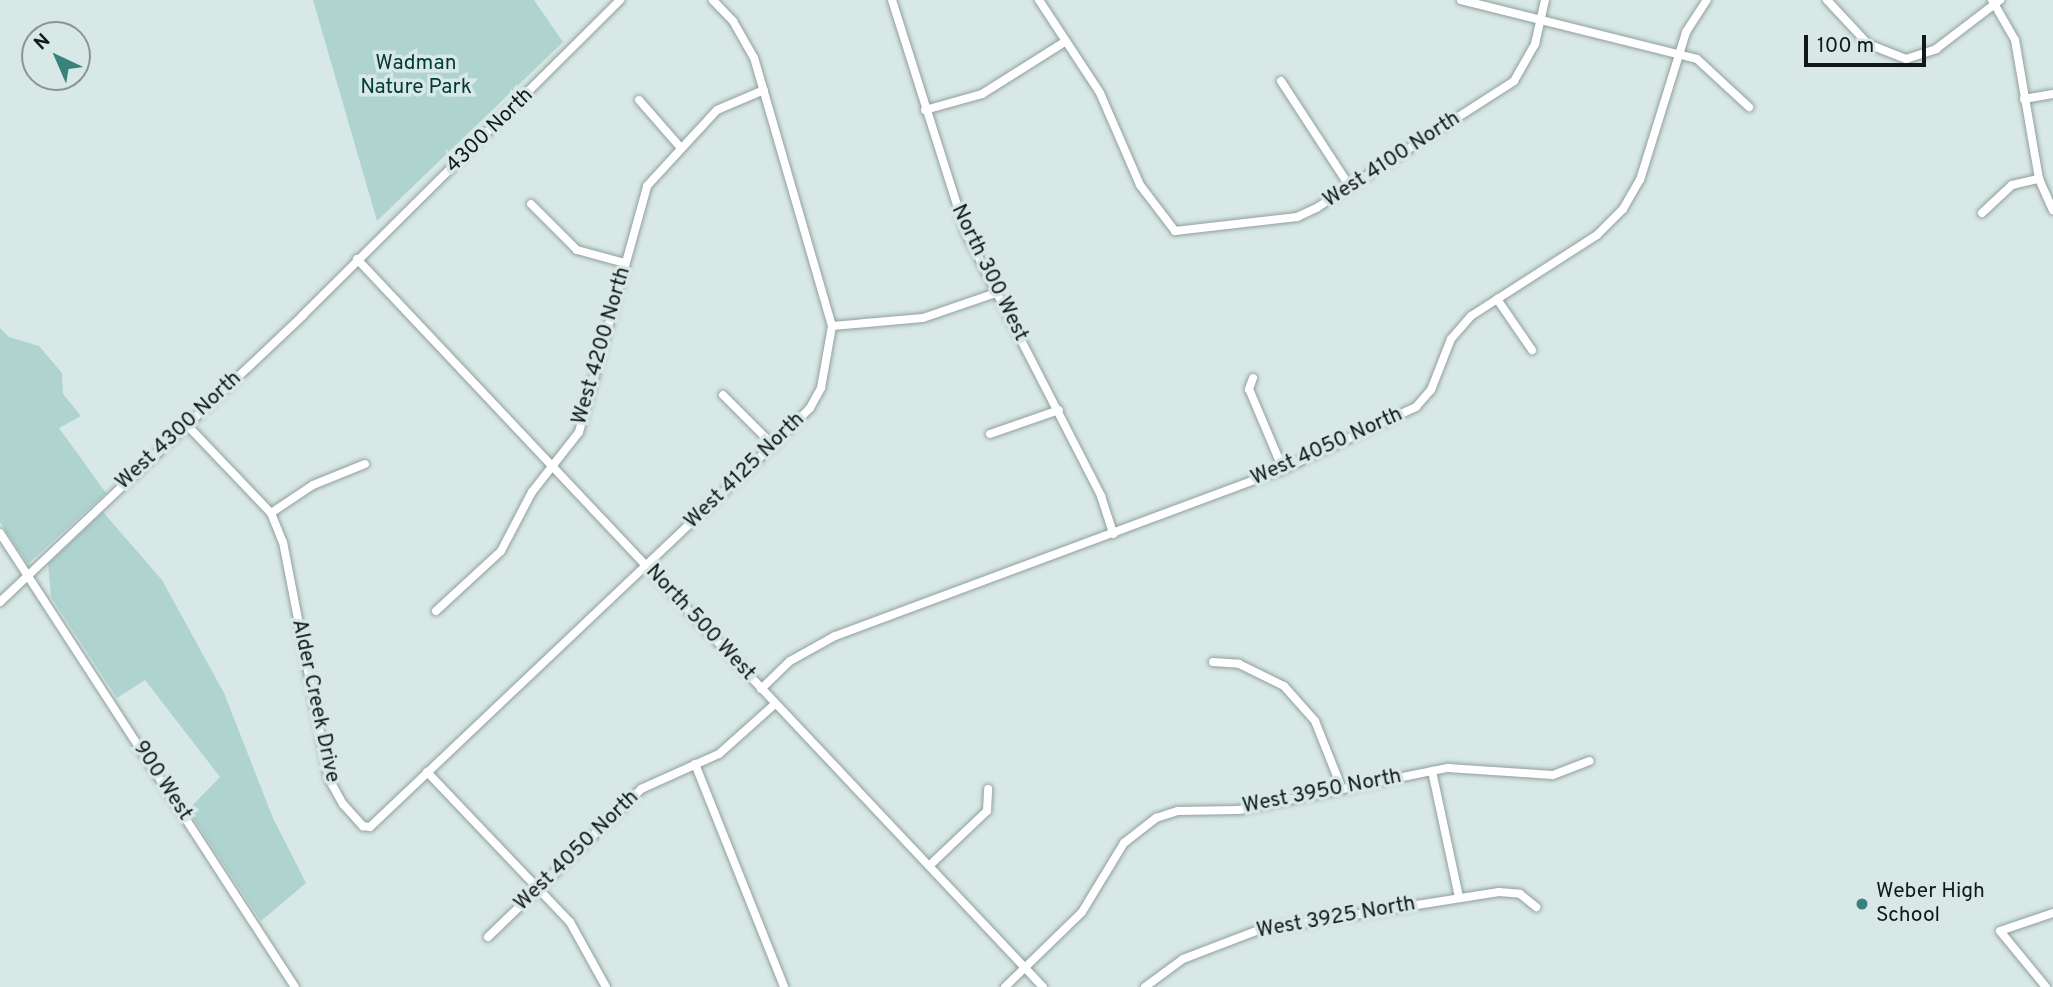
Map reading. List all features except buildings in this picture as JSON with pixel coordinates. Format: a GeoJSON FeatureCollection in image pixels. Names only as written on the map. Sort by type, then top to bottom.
{"type":"FeatureCollection","features":[{"type":"Feature","properties":{"kind":"street","name":"4300 North"},"geometry":{"type":"LineString","coordinates":[[357,259],[620,0]]}},
{"type":"Feature","properties":{"kind":"street"},"geometry":{"type":"LineString","coordinates":[[713,0],[733,21],[764,90],[832,326],[923,318],[996,293]]}},
{"type":"Feature","properties":{"kind":"street","name":"North 300 West"},"geometry":{"type":"LineString","coordinates":[[892,0],[947,185],[996,293],[1059,410],[1101,496],[1113,534]]}},
{"type":"Feature","properties":{"kind":"street"},"geometry":{"type":"LineString","coordinates":[[925,110],[982,94],[1066,41],[1039,0]]}},
{"type":"Feature","properties":{"kind":"street"},"geometry":{"type":"LineString","coordinates":[[1461,0],[1680,54],[1710,66],[1749,107]]}},
{"type":"Feature","properties":{"kind":"street","name":"West 4100 North"},"geometry":{"type":"LineString","coordinates":[[1066,41],[1100,93],[1140,185],[1175,231],[1297,217],[1501,93],[1525,64],[1545,0]]}},
{"type":"Feature","properties":{"kind":"street","name":"West 4050 North"},"geometry":{"type":"LineString","coordinates":[[761,689],[790,661],[835,636],[1283,469],[1416,407],[1431,390],[1451,339],[1471,316],[1597,235],[1623,209],[1640,180],[1686,32],[1707,0]]}},
{"type":"Feature","properties":{"kind":"street"},"geometry":{"type":"LineString","coordinates":[[1828,0],[1868,44],[1896,58],[1936,49],[1996,1],[2015,40],[2039,179],[2053,210]]}},
{"type":"Feature","properties":{"kind":"street"},"geometry":{"type":"LineString","coordinates":[[1281,81],[1350,187]]}},
{"type":"Feature","properties":{"kind":"street","name":"West 4200 North"},"geometry":{"type":"LineString","coordinates":[[436,611],[501,551],[532,492],[555,468],[579,432],[647,186],[680,147],[717,110],[764,90]]}},
{"type":"Feature","properties":{"kind":"street"},"geometry":{"type":"LineString","coordinates":[[2024,99],[2053,94]]}},
{"type":"Feature","properties":{"kind":"street"},"geometry":{"type":"LineString","coordinates":[[639,100],[680,147]]}},
{"type":"Feature","properties":{"kind":"street"},"geometry":{"type":"LineString","coordinates":[[1982,213],[2012,185],[2039,179]]}},
{"type":"Feature","properties":{"kind":"street"},"geometry":{"type":"LineString","coordinates":[[531,204],[577,250],[625,263]]}},
{"type":"Feature","properties":{"kind":"street","name":"West 4300 North"},"geometry":{"type":"LineString","coordinates":[[0,602],[357,259]]}},
{"type":"Feature","properties":{"kind":"street","name":"North 500 West"},"geometry":{"type":"LineString","coordinates":[[357,259],[1043,987]]}},
{"type":"Feature","properties":{"kind":"street"},"geometry":{"type":"LineString","coordinates":[[1497,299],[1532,350]]}},
{"type":"Feature","properties":{"kind":"street","name":"West 4125 North"},"geometry":{"type":"LineString","coordinates":[[646,564],[810,408],[821,388],[832,326]]}},
{"type":"Feature","properties":{"kind":"street"},"geometry":{"type":"LineString","coordinates":[[1253,378],[1249,389],[1283,469]]}},
{"type":"Feature","properties":{"kind":"street"},"geometry":{"type":"LineString","coordinates":[[723,395],[772,445]]}},
{"type":"Feature","properties":{"kind":"street"},"geometry":{"type":"LineString","coordinates":[[990,434],[1059,410]]}},
{"type":"Feature","properties":{"kind":"street","name":"Alder Creek Drive"},"geometry":{"type":"LineString","coordinates":[[186,424],[271,513],[283,542],[324,762],[335,793],[363,827],[370,827],[646,564]]}},
{"type":"Feature","properties":{"kind":"street"},"geometry":{"type":"LineString","coordinates":[[271,513],[313,485],[365,464]]}},
{"type":"Feature","properties":{"kind":"street","name":"900 West"},"geometry":{"type":"LineString","coordinates":[[0,533],[295,987]]}},
{"type":"Feature","properties":{"kind":"street"},"geometry":{"type":"LineString","coordinates":[[1213,662],[1259,671],[1292,694],[1315,721],[1342,789]]}},
{"type":"Feature","properties":{"kind":"street","name":"West 4050 North"},"geometry":{"type":"LineString","coordinates":[[488,937],[641,789],[727,748],[775,704]]}},
{"type":"Feature","properties":{"kind":"street","name":"West 3950 North"},"geometry":{"type":"LineString","coordinates":[[1004,987],[1082,912],[1124,843],[1156,818],[1178,811],[1239,810],[1432,771],[1474,768],[1553,775],[1589,761]]}},
{"type":"Feature","properties":{"kind":"street"},"geometry":{"type":"LineString","coordinates":[[695,764],[785,987]]}},
{"type":"Feature","properties":{"kind":"street"},"geometry":{"type":"LineString","coordinates":[[1432,771],[1459,897]]}},
{"type":"Feature","properties":{"kind":"street"},"geometry":{"type":"LineString","coordinates":[[428,772],[570,922],[606,987]]}},
{"type":"Feature","properties":{"kind":"street"},"geometry":{"type":"LineString","coordinates":[[929,866],[987,811],[988,789]]}},
{"type":"Feature","properties":{"kind":"street","name":"West 3925 North"},"geometry":{"type":"LineString","coordinates":[[1145,987],[1183,959],[1247,933],[1459,897],[1520,894],[1536,907]]}},
{"type":"Feature","properties":{"kind":"street"},"geometry":{"type":"LineString","coordinates":[[2046,987],[2000,931],[2053,913]]}},
{"type":"Feature","properties":{"kind":"green space","name":"Wadman Nature Park"},"geometry":{"type":"Polygon","coordinates":[[[313,0],[534,0],[563,42],[377,221],[313,0]]]}},
{"type":"Feature","properties":{"kind":"green space"},"geometry":{"type":"Polygon","coordinates":[[[0,328],[9,337],[39,346],[62,373],[63,394],[81,416],[59,428],[106,493],[28,564],[0,522],[0,328]]]}},
{"type":"Feature","properties":{"kind":"green space"},"geometry":{"type":"Polygon","coordinates":[[[103,512],[162,580],[224,693],[273,818],[306,883],[261,921],[188,810],[220,777],[145,680],[117,698],[51,597],[48,564],[103,512]]]}},
{"type":"Feature","properties":{"kind":"place","name":"Weber High School"},"geometry":{"type":"Point","coordinates":[1862,904]}}]}
